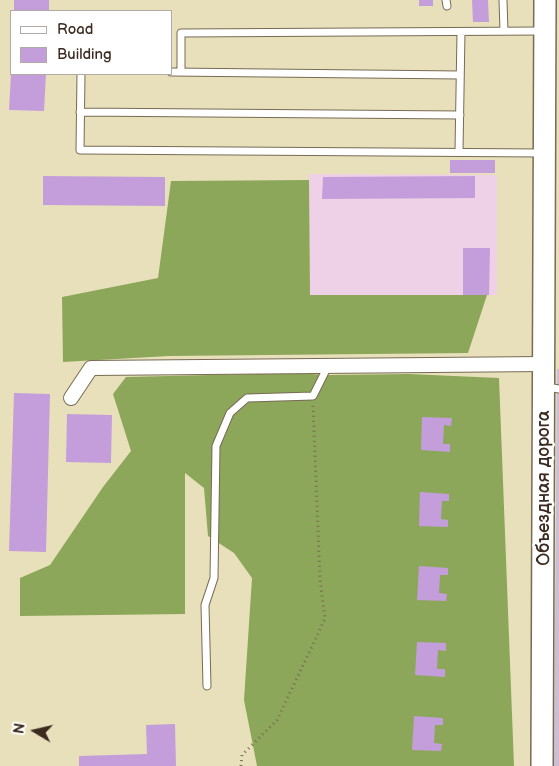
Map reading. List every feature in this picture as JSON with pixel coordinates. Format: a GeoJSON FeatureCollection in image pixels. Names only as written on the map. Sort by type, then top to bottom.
{"type":"FeatureCollection","features":[{"type":"Feature","properties":{"kind":"main road","name":"Объездная дорога"},"geometry":{"type":"LineString","coordinates":[[542,766],[552,388],[544,364],[545,153],[548,79],[545,0]]}},
{"type":"Feature","properties":{"kind":"street"},"geometry":{"type":"LineString","coordinates":[[71,398],[91,368],[544,364]]}},
{"type":"Feature","properties":{"kind":"lane"},"geometry":{"type":"LineString","coordinates":[[503,0],[504,31]]}},
{"type":"Feature","properties":{"kind":"lane"},"geometry":{"type":"LineString","coordinates":[[181,72],[180,33],[545,31]]}},
{"type":"Feature","properties":{"kind":"lane"},"geometry":{"type":"LineString","coordinates":[[459,151],[461,32]]}},
{"type":"Feature","properties":{"kind":"lane"},"geometry":{"type":"LineString","coordinates":[[172,72],[460,75]]}},
{"type":"Feature","properties":{"kind":"lane"},"geometry":{"type":"LineString","coordinates":[[81,75],[80,150],[545,153]]}},
{"type":"Feature","properties":{"kind":"lane"},"geometry":{"type":"LineString","coordinates":[[80,112],[460,115]]}},
{"type":"Feature","properties":{"kind":"lane"},"geometry":{"type":"LineString","coordinates":[[207,686],[205,605],[214,578],[216,446],[230,413],[247,398],[313,396],[329,366]]}},
{"type":"Feature","properties":{"kind":"path"},"geometry":{"type":"LineString","coordinates":[[241,766],[242,755],[277,720],[325,619],[320,579],[313,396]]}},
{"type":"Feature","properties":{"kind":"shaded area"},"geometry":{"type":"Polygon","coordinates":[[[309,174],[497,175],[497,295],[310,296],[309,174]]]}},
{"type":"Feature","properties":{"kind":"shaded area"},"geometry":{"type":"Polygon","coordinates":[[[557,369],[559,369],[559,766],[554,766],[557,369]]]}},
{"type":"Feature","properties":{"kind":"green space"},"geometry":{"type":"Polygon","coordinates":[[[309,180],[310,295],[487,295],[468,353],[169,356],[63,362],[62,297],[158,278],[171,181],[309,180]]]}},
{"type":"Feature","properties":{"kind":"green space"},"geometry":{"type":"Polygon","coordinates":[[[294,373],[329,375],[409,374],[499,378],[514,766],[257,766],[244,700],[252,578],[234,553],[208,536],[204,488],[185,473],[185,614],[20,616],[20,578],[50,565],[103,487],[131,451],[113,394],[126,377],[294,373]]]}},
{"type":"Feature","properties":{"kind":"building"},"geometry":{"type":"Polygon","coordinates":[[[14,0],[49,0],[49,10],[14,10],[14,0]]]}},
{"type":"Feature","properties":{"kind":"building"},"geometry":{"type":"Polygon","coordinates":[[[419,0],[433,0],[433,6],[419,6],[419,0]]]}},
{"type":"Feature","properties":{"kind":"building"},"geometry":{"type":"Polygon","coordinates":[[[472,0],[488,0],[489,22],[473,22],[472,0]]]}},
{"type":"Feature","properties":{"kind":"building"},"geometry":{"type":"Polygon","coordinates":[[[11,75],[46,75],[44,111],[9,110],[11,75]]]}},
{"type":"Feature","properties":{"kind":"building"},"geometry":{"type":"Polygon","coordinates":[[[450,160],[495,160],[495,173],[450,173],[450,160]]]}},
{"type":"Feature","properties":{"kind":"building"},"geometry":{"type":"Polygon","coordinates":[[[43,176],[165,177],[165,206],[43,205],[43,176]]]}},
{"type":"Feature","properties":{"kind":"building"},"geometry":{"type":"Polygon","coordinates":[[[475,176],[475,198],[322,199],[323,177],[475,176]]]}},
{"type":"Feature","properties":{"kind":"building"},"geometry":{"type":"Polygon","coordinates":[[[463,248],[490,248],[489,295],[463,295],[463,248]]]}},
{"type":"Feature","properties":{"kind":"building"},"geometry":{"type":"Polygon","coordinates":[[[14,393],[50,394],[46,552],[9,551],[14,393]]]}},
{"type":"Feature","properties":{"kind":"building"},"geometry":{"type":"Polygon","coordinates":[[[67,414],[112,415],[111,463],[66,462],[67,414]]]}},
{"type":"Feature","properties":{"kind":"building"},"geometry":{"type":"Polygon","coordinates":[[[422,417],[452,418],[451,426],[444,425],[443,444],[450,444],[450,452],[421,450],[422,417]]]}},
{"type":"Feature","properties":{"kind":"building"},"geometry":{"type":"Polygon","coordinates":[[[420,492],[449,494],[449,501],[442,501],[441,519],[448,520],[448,527],[419,526],[420,492]]]}},
{"type":"Feature","properties":{"kind":"building"},"geometry":{"type":"Polygon","coordinates":[[[419,566],[448,568],[448,575],[440,575],[439,593],[447,594],[446,601],[417,600],[419,566]]]}},
{"type":"Feature","properties":{"kind":"building"},"geometry":{"type":"Polygon","coordinates":[[[417,642],[446,643],[446,651],[438,650],[437,669],[445,669],[445,677],[415,675],[417,642]]]}},
{"type":"Feature","properties":{"kind":"building"},"geometry":{"type":"Polygon","coordinates":[[[414,716],[443,718],[443,725],[435,725],[434,743],[442,744],[441,751],[412,750],[414,716]]]}},
{"type":"Feature","properties":{"kind":"building"},"geometry":{"type":"Polygon","coordinates":[[[175,724],[176,766],[79,766],[79,756],[147,754],[146,725],[175,724]]]}}]}
